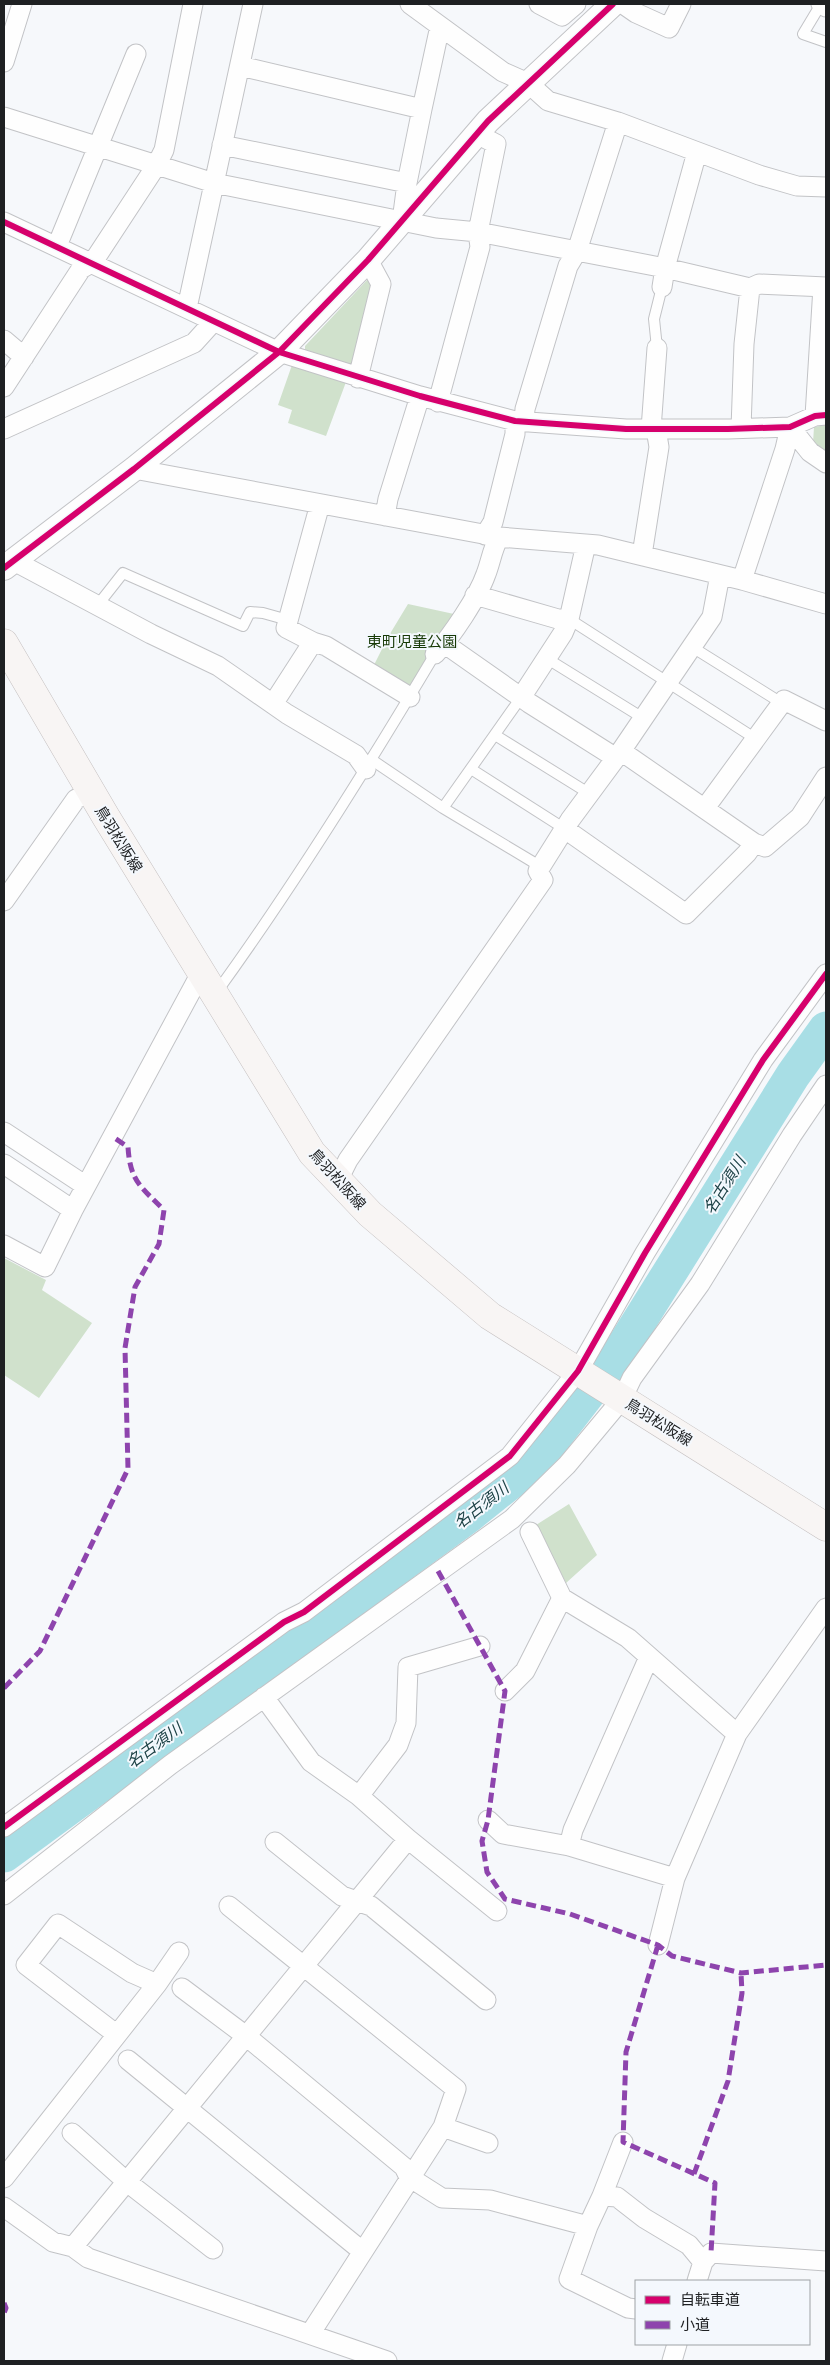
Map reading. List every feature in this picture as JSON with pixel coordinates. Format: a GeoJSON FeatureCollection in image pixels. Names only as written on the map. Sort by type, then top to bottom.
{"type":"FeatureCollection","features":[{"type":"Feature","properties":{"kind":"main road","name":"鳥羽松阪線"},"geometry":{"type":"LineString","coordinates":[[4,643],[91,792],[312,1153],[370,1214],[490,1316],[826,1527]]}},
{"type":"Feature","properties":{"kind":"street"},"geometry":{"type":"LineString","coordinates":[[4,62],[22,4]]}},
{"type":"Feature","properties":{"kind":"street"},"geometry":{"type":"LineString","coordinates":[[4,387],[80,269],[93,262],[156,166],[169,136],[193,4]]}},
{"type":"Feature","properties":{"kind":"street"},"geometry":{"type":"LineString","coordinates":[[187,308],[253,4]]}},
{"type":"Feature","properties":{"kind":"street"},"geometry":{"type":"LineString","coordinates":[[539,4],[562,16],[576,4]]}},
{"type":"Feature","properties":{"kind":"street"},"geometry":{"type":"LineString","coordinates":[[369,765],[273,704],[240,679],[218,666],[9,565],[134,469],[279,352],[368,260],[477,134],[528,82],[613,4]]}},
{"type":"Feature","properties":{"kind":"street"},"geometry":{"type":"LineString","coordinates":[[623,4],[636,14],[669,28],[681,4]]}},
{"type":"Feature","properties":{"kind":"street"},"geometry":{"type":"LineString","coordinates":[[821,4],[826,7]]}},
{"type":"Feature","properties":{"kind":"street"},"geometry":{"type":"LineString","coordinates":[[414,5],[502,72],[528,82],[548,101],[618,122],[759,175],[797,186],[826,188]]}},
{"type":"Feature","properties":{"kind":"street"},"geometry":{"type":"LineString","coordinates":[[402,221],[406,183],[440,26]]}},
{"type":"Feature","properties":{"kind":"street"},"geometry":{"type":"LineString","coordinates":[[57,246],[136,54]]}},
{"type":"Feature","properties":{"kind":"street"},"geometry":{"type":"LineString","coordinates":[[240,66],[422,109]]}},
{"type":"Feature","properties":{"kind":"street"},"geometry":{"type":"LineString","coordinates":[[4,117],[214,183],[402,221],[478,232],[665,268],[750,288],[759,284],[825,287],[821,415],[790,427],[626,429],[519,421],[438,402],[279,352],[232,328],[213,322],[93,262],[4,222]]}},
{"type":"Feature","properties":{"kind":"street"},"geometry":{"type":"LineString","coordinates":[[618,122],[577,251],[568,266],[525,409],[519,421],[493,522],[492,549],[486,574],[475,595],[440,649],[618,754],[705,808],[754,843],[765,848],[800,817],[826,777]]}},
{"type":"Feature","properties":{"kind":"street"},"geometry":{"type":"LineString","coordinates":[[438,402],[480,246],[478,232],[496,144],[477,134]]}},
{"type":"Feature","properties":{"kind":"street"},"geometry":{"type":"LineString","coordinates":[[222,145],[406,183]]}},
{"type":"Feature","properties":{"kind":"street"},"geometry":{"type":"LineString","coordinates":[[662,287],[665,268],[697,152]]}},
{"type":"Feature","properties":{"kind":"street"},"geometry":{"type":"LineString","coordinates":[[358,378],[381,284],[368,260]]}},
{"type":"Feature","properties":{"kind":"street"},"geometry":{"type":"LineString","coordinates":[[740,428],[744,344],[750,288]]}},
{"type":"Feature","properties":{"kind":"street"},"geometry":{"type":"LineString","coordinates":[[4,429],[194,343],[213,322]]}},
{"type":"Feature","properties":{"kind":"street"},"geometry":{"type":"LineString","coordinates":[[4,340],[24,357]]}},
{"type":"Feature","properties":{"kind":"street"},"geometry":{"type":"LineString","coordinates":[[642,555],[659,447],[654,429],[657,348]]}},
{"type":"Feature","properties":{"kind":"street"},"geometry":{"type":"LineString","coordinates":[[385,516],[388,499],[420,396]]}},
{"type":"Feature","properties":{"kind":"street"},"geometry":{"type":"LineString","coordinates":[[790,427],[810,452],[826,463]]}},
{"type":"Feature","properties":{"kind":"street"},"geometry":{"type":"LineString","coordinates":[[742,580],[785,449],[790,427]]}},
{"type":"Feature","properties":{"kind":"street"},"geometry":{"type":"LineString","coordinates":[[134,469],[492,536],[586,544],[642,555],[742,580],[826,604]]}},
{"type":"Feature","properties":{"kind":"street"},"geometry":{"type":"LineString","coordinates":[[320,504],[286,628],[313,642],[326,646],[410,697]]}},
{"type":"Feature","properties":{"kind":"street"},"geometry":{"type":"LineString","coordinates":[[522,696],[569,619],[586,544]]}},
{"type":"Feature","properties":{"kind":"street"},"geometry":{"type":"LineString","coordinates":[[338,1180],[348,1160],[543,880],[538,871],[565,829],[644,718],[712,617],[720,576]]}},
{"type":"Feature","properties":{"kind":"street"},"geometry":{"type":"LineString","coordinates":[[475,595],[558,619],[569,619]]}},
{"type":"Feature","properties":{"kind":"street"},"geometry":{"type":"LineString","coordinates":[[273,704],[313,642]]}},
{"type":"Feature","properties":{"kind":"street"},"geometry":{"type":"LineString","coordinates":[[705,808],[756,739],[780,702],[784,700],[826,721]]}},
{"type":"Feature","properties":{"kind":"street"},"geometry":{"type":"LineString","coordinates":[[4,900],[76,799],[91,792]]}},
{"type":"Feature","properties":{"kind":"street"},"geometry":{"type":"LineString","coordinates":[[565,829],[686,914],[747,853],[754,843]]}},
{"type":"Feature","properties":{"kind":"street"},"geometry":{"type":"LineString","coordinates":[[4,1827],[284,1622],[304,1612],[510,1456],[578,1372],[645,1252],[763,1060],[826,974]]}},
{"type":"Feature","properties":{"kind":"street"},"geometry":{"type":"LineString","coordinates":[[4,1245],[45,1267],[86,1186],[209,982]]}},
{"type":"Feature","properties":{"kind":"street"},"geometry":{"type":"LineString","coordinates":[[4,1895],[170,1765],[512,1518],[566,1465],[622,1399],[632,1378],[700,1284],[792,1135],[826,1086]]}},
{"type":"Feature","properties":{"kind":"street"},"geometry":{"type":"LineString","coordinates":[[6,1140],[86,1186]]}},
{"type":"Feature","properties":{"kind":"street"},"geometry":{"type":"LineString","coordinates":[[4,1164],[73,1210]]}},
{"type":"Feature","properties":{"kind":"street"},"geometry":{"type":"LineString","coordinates":[[530,1532],[562,1598],[628,1638],[737,1734]]}},
{"type":"Feature","properties":{"kind":"street"},"geometry":{"type":"LineString","coordinates":[[505,1692],[525,1671],[562,1598]]}},
{"type":"Feature","properties":{"kind":"street"},"geometry":{"type":"LineString","coordinates":[[658,1945],[675,1878],[737,1734],[826,1608]]}},
{"type":"Feature","properties":{"kind":"street"},"geometry":{"type":"LineString","coordinates":[[359,1796],[398,1746],[406,1723],[408,1667],[480,1646]]}},
{"type":"Feature","properties":{"kind":"street"},"geometry":{"type":"LineString","coordinates":[[570,1846],[573,1830],[649,1657]]}},
{"type":"Feature","properties":{"kind":"street"},"geometry":{"type":"LineString","coordinates":[[264,1697],[311,1762],[359,1796],[408,1839],[497,1911]]}},
{"type":"Feature","properties":{"kind":"street"},"geometry":{"type":"LineString","coordinates":[[488,1820],[502,1834],[570,1846],[675,1878]]}},
{"type":"Feature","properties":{"kind":"street"},"geometry":{"type":"LineString","coordinates":[[73,2247],[408,1839]]}},
{"type":"Feature","properties":{"kind":"street"},"geometry":{"type":"LineString","coordinates":[[275,1842],[342,1896],[371,1906],[486,2000]]}},
{"type":"Feature","properties":{"kind":"street"},"geometry":{"type":"LineString","coordinates":[[229,1906],[456,2089],[443,2126],[310,2334]]}},
{"type":"Feature","properties":{"kind":"street"},"geometry":{"type":"LineString","coordinates":[[116,2034],[26,1965],[58,1924],[132,1973],[157,1984]]}},
{"type":"Feature","properties":{"kind":"street"},"geometry":{"type":"LineString","coordinates":[[4,2178],[157,1984],[179,1952]]}},
{"type":"Feature","properties":{"kind":"street"},"geometry":{"type":"LineString","coordinates":[[182,1988],[246,2036],[404,2167],[409,2177],[442,2198],[490,2200],[588,2226]]}},
{"type":"Feature","properties":{"kind":"street"},"geometry":{"type":"LineString","coordinates":[[128,2060],[362,2251]]}},
{"type":"Feature","properties":{"kind":"street"},"geometry":{"type":"LineString","coordinates":[[443,2126],[488,2144]]}},
{"type":"Feature","properties":{"kind":"street"},"geometry":{"type":"LineString","coordinates":[[72,2133],[127,2182],[213,2249]]}},
{"type":"Feature","properties":{"kind":"street"},"geometry":{"type":"LineString","coordinates":[[623,2142],[588,2226],[570,2279],[628,2308],[635,2309]]}},
{"type":"Feature","properties":{"kind":"street"},"geometry":{"type":"LineString","coordinates":[[602,2196],[617,2197],[644,2218],[689,2245],[703,2262]]}},
{"type":"Feature","properties":{"kind":"street"},"geometry":{"type":"LineString","coordinates":[[4,2207],[53,2242],[73,2247],[88,2258],[310,2334],[382,2361]]}},
{"type":"Feature","properties":{"kind":"street"},"geometry":{"type":"LineString","coordinates":[[697,2280],[703,2262],[711,2253],[826,2261]]}},
{"type":"Feature","properties":{"kind":"street"},"geometry":{"type":"LineString","coordinates":[[672,2361],[677,2345]]}},
{"type":"Feature","properties":{"kind":"lane"},"geometry":{"type":"LineString","coordinates":[[821,4],[804,34],[826,42]]}},
{"type":"Feature","properties":{"kind":"lane"},"geometry":{"type":"LineString","coordinates":[[657,348],[654,319],[662,287]]}},
{"type":"Feature","properties":{"kind":"lane"},"geometry":{"type":"LineString","coordinates":[[97,606],[123,573],[243,626],[250,612],[263,612],[288,620]]}},
{"type":"Feature","properties":{"kind":"lane"},"geometry":{"type":"LineString","coordinates":[[569,619],[756,739]]}},
{"type":"Feature","properties":{"kind":"lane"},"geometry":{"type":"LineString","coordinates":[[692,647],[780,702]]}},
{"type":"Feature","properties":{"kind":"lane"},"geometry":{"type":"LineString","coordinates":[[209,982],[256,938],[369,765],[440,649]]}},
{"type":"Feature","properties":{"kind":"lane"},"geometry":{"type":"LineString","coordinates":[[546,658],[644,718]]}},
{"type":"Feature","properties":{"kind":"lane"},"geometry":{"type":"LineString","coordinates":[[443,808],[522,696]]}},
{"type":"Feature","properties":{"kind":"lane"},"geometry":{"type":"LineString","coordinates":[[495,735],[590,794]]}},
{"type":"Feature","properties":{"kind":"lane"},"geometry":{"type":"LineString","coordinates":[[369,765],[533,862],[538,871]]}},
{"type":"Feature","properties":{"kind":"lane"},"geometry":{"type":"LineString","coordinates":[[471,770],[565,829]]}},
{"type":"Feature","properties":{"kind":"green space"},"geometry":{"type":"Polygon","coordinates":[[[368,279],[373,284],[355,362],[350,365],[305,352],[305,346],[368,279]]]}},
{"type":"Feature","properties":{"kind":"green space"},"geometry":{"type":"Polygon","coordinates":[[[292,365],[346,382],[326,436],[288,423],[292,410],[278,405],[292,365]]]}},
{"type":"Feature","properties":{"kind":"green space"},"geometry":{"type":"Polygon","coordinates":[[[826,425],[826,453],[813,443],[814,427],[826,425]]]}},
{"type":"Feature","properties":{"kind":"green space","name":"東町児童公園"},"geometry":{"type":"Polygon","coordinates":[[[408,604],[454,614],[408,692],[372,669],[388,637],[408,604]]]}},
{"type":"Feature","properties":{"kind":"green space"},"geometry":{"type":"Polygon","coordinates":[[[4,1258],[46,1280],[42,1290],[92,1323],[39,1398],[4,1375],[4,1258]]]}},
{"type":"Feature","properties":{"kind":"green space"},"geometry":{"type":"Polygon","coordinates":[[[569,1504],[597,1555],[566,1583],[536,1525],[569,1504]]]}},
{"type":"Feature","properties":{"kind":"waterway","name":"名古須川"},"geometry":{"type":"LineString","coordinates":[[4,1855],[469,1515],[514,1479],[549,1444],[620,1352],[793,1075],[826,1029]]}},
{"type":"Feature","properties":{"kind":"marked path"},"geometry":{"type":"LineString","coordinates":[[4,1688],[40,1651],[128,1469],[125,1348],[135,1287],[159,1244],[164,1210],[138,1183],[131,1168],[128,1147],[113,1137]]}},
{"type":"Feature","properties":{"kind":"marked path"},"geometry":{"type":"LineString","coordinates":[[438,1571],[505,1691],[488,1820],[482,1841],[487,1872],[505,1899],[570,1914],[658,1945],[672,1956],[741,1973],[826,1965]]}},
{"type":"Feature","properties":{"kind":"marked path"},"geometry":{"type":"LineString","coordinates":[[658,1945],[626,2052],[623,2142],[715,2183],[711,2253]]}},
{"type":"Feature","properties":{"kind":"marked path"},"geometry":{"type":"LineString","coordinates":[[694,2174],[728,2081],[742,1993],[741,1973]]}},
{"type":"Feature","properties":{"kind":"marked path"},"geometry":{"type":"LineString","coordinates":[[4,2303],[6,2308],[4,2313]]}},
{"type":"Feature","properties":{"kind":"cycle path"},"geometry":{"type":"LineString","coordinates":[[4,568],[134,469],[279,352],[368,260],[488,121],[613,4]]}},
{"type":"Feature","properties":{"kind":"cycle path"},"geometry":{"type":"LineString","coordinates":[[4,222],[279,352],[420,396],[515,421],[626,429],[728,429],[790,427],[815,416],[826,415]]}},
{"type":"Feature","properties":{"kind":"cycle path"},"geometry":{"type":"LineString","coordinates":[[4,1827],[284,1622],[304,1612],[510,1456],[578,1371],[645,1253],[763,1060],[826,974]]}}]}
